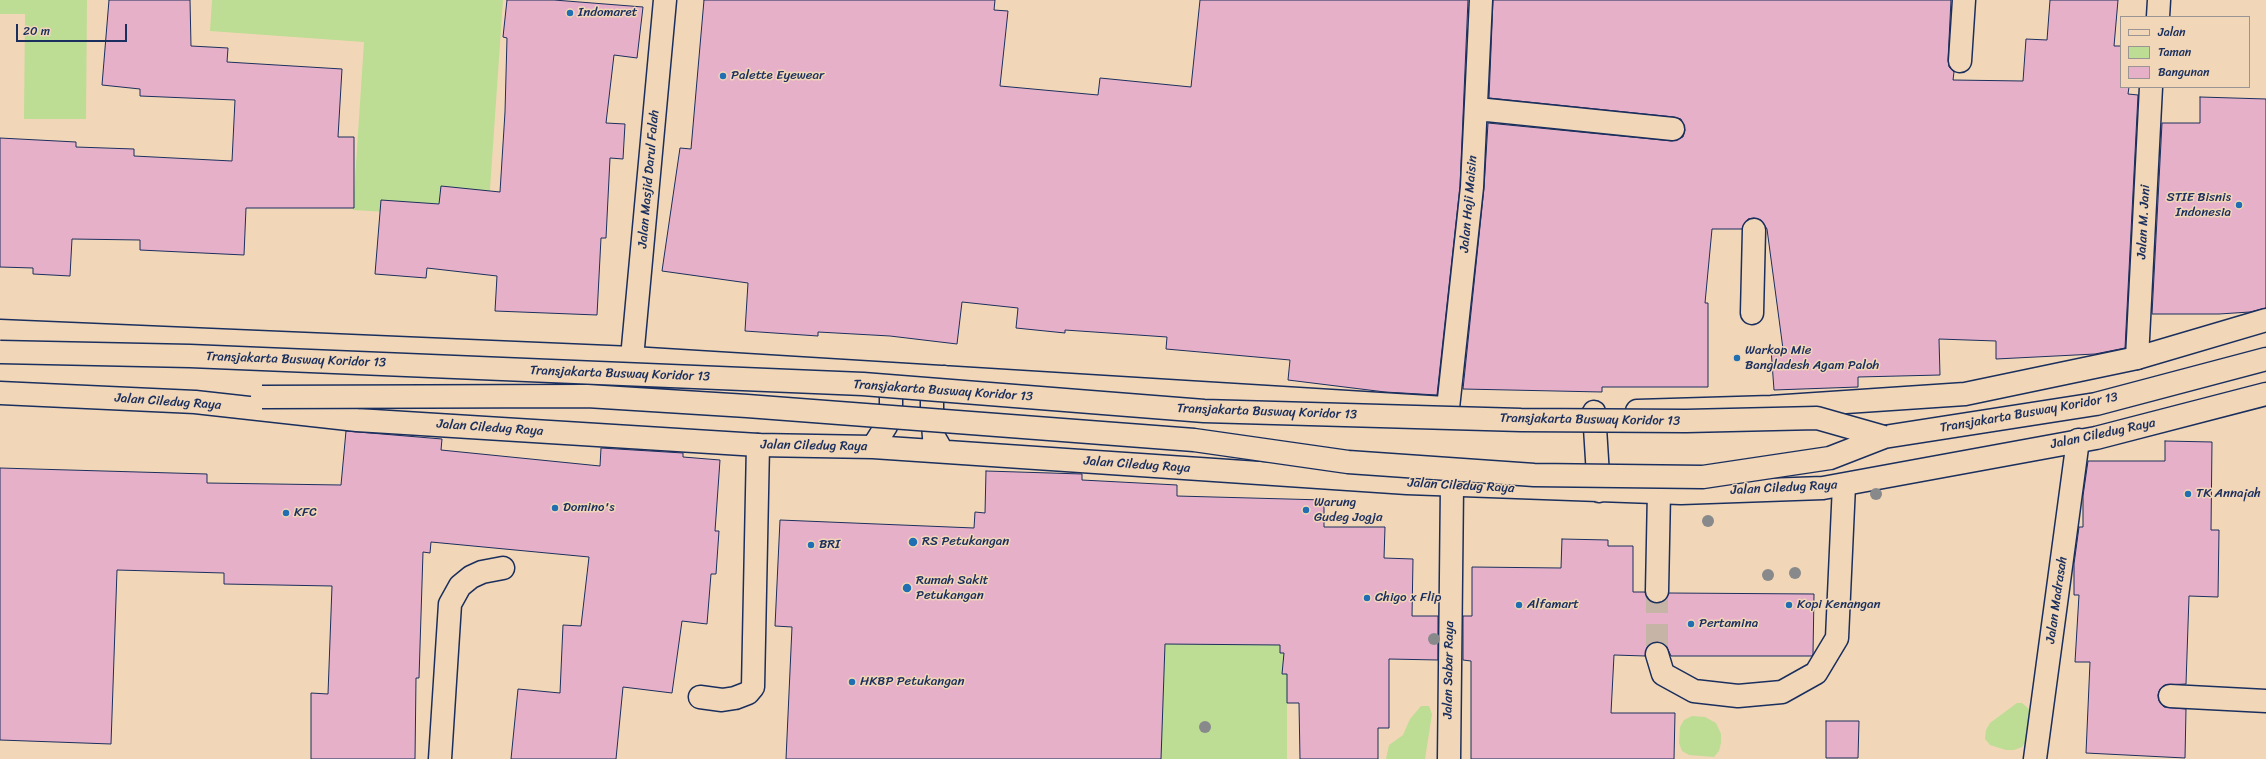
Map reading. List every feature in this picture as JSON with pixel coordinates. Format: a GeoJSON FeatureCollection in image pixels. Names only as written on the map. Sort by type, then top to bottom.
{"type":"FeatureCollection","features":[{"type":"Feature","properties":{"kind":"main road","name":"Jalan Masjid Darul Falah"},"geometry":{"type":"LineString","coordinates":[[632,358],[665,0]]}},
{"type":"Feature","properties":{"kind":"main road","name":"Jalan Haji Maisin"},"geometry":{"type":"LineString","coordinates":[[1448,408],[1472,187],[1481,0]]}},
{"type":"Feature","properties":{"kind":"main road"},"geometry":{"type":"LineString","coordinates":[[1960,61],[1964,0]]}},
{"type":"Feature","properties":{"kind":"main road"},"geometry":{"type":"LineString","coordinates":[[2158,16],[2159,0]]}},
{"type":"Feature","properties":{"kind":"main road","name":"Jalan M. Jani"},"geometry":{"type":"LineString","coordinates":[[2137,358],[2151,88]]}},
{"type":"Feature","properties":{"kind":"main road"},"geometry":{"type":"LineString","coordinates":[[1476,109],[1673,129]]}},
{"type":"Feature","properties":{"kind":"main road"},"geometry":{"type":"LineString","coordinates":[[1752,313],[1754,230]]}},
{"type":"Feature","properties":{"kind":"main road"},"geometry":{"type":"LineString","coordinates":[[0,331],[632,358],[1448,408],[1594,412],[1771,407],[1965,394],[2137,358],[2266,320]]}},
{"type":"Feature","properties":{"kind":"main road","name":"Transjakarta Busway Koridor 13"},"geometry":{"type":"LineString","coordinates":[[0,352],[190,356],[855,384],[1204,411],[1552,420],[1686,421],[1817,418],[1884,437]]}},
{"type":"Feature","properties":{"kind":"main road","name":"Transjakarta Busway Koridor 13"},"geometry":{"type":"LineString","coordinates":[[195,402],[262,397],[587,396],[747,406],[1194,440],[1348,462],[1534,475],[1703,477],[1830,458],[1884,437],[2096,404],[2266,360]]}},
{"type":"Feature","properties":{"kind":"main road"},"geometry":{"type":"LineString","coordinates":[[873,447],[886,426],[891,410],[891,384],[884,374]]}},
{"type":"Feature","properties":{"kind":"main road"},"geometry":{"type":"LineString","coordinates":[[942,452],[934,437],[932,399],[937,383],[944,377]]}},
{"type":"Feature","properties":{"kind":"main road","name":"Jalan Ciledug Raya"},"geometry":{"type":"LineString","coordinates":[[0,393],[195,402],[357,420],[758,445],[873,447],[1452,486],[1659,492],[1824,488],[2078,440],[2096,438],[2266,394]]}},
{"type":"Feature","properties":{"kind":"main road"},"geometry":{"type":"LineString","coordinates":[[1594,412],[1598,491]]}},
{"type":"Feature","properties":{"kind":"main road","name":"Jalan Madrasah"},"geometry":{"type":"LineString","coordinates":[[2036,759],[2078,440]]}},
{"type":"Feature","properties":{"kind":"main road"},"geometry":{"type":"LineString","coordinates":[[700,697],[722,700],[735,698],[748,693],[753,687],[758,445]]}},
{"type":"Feature","properties":{"kind":"main road"},"geometry":{"type":"LineString","coordinates":[[1657,654],[1664,674],[1694,691],[1738,696],[1782,692],[1816,673],[1837,638],[1844,484]]}},
{"type":"Feature","properties":{"kind":"main road","name":"Jalan Sabar Raya"},"geometry":{"type":"LineString","coordinates":[[1448,759],[1452,486]]}},
{"type":"Feature","properties":{"kind":"main road"},"geometry":{"type":"LineString","coordinates":[[1657,591],[1659,492]]}},
{"type":"Feature","properties":{"kind":"main road"},"geometry":{"type":"LineString","coordinates":[[440,759],[450,604],[460,586],[471,577],[482,572],[503,568]]}},
{"type":"Feature","properties":{"kind":"main road"},"geometry":{"type":"LineString","coordinates":[[2170,696],[2266,701]]}},
{"type":"Feature","properties":{"kind":"green space"},"geometry":{"type":"Polygon","coordinates":[[[0,0],[87,0],[86,119],[24,119],[25,14],[0,14],[0,0]]]}},
{"type":"Feature","properties":{"kind":"green space"},"geometry":{"type":"Polygon","coordinates":[[[212,0],[503,0],[488,218],[353,210],[364,42],[210,31],[212,0]]]}},
{"type":"Feature","properties":{"kind":"green space"},"geometry":{"type":"Polygon","coordinates":[[[1165,643],[1280,645],[1287,653],[1282,674],[1287,674],[1287,759],[1161,759],[1165,643]]]}},
{"type":"Feature","properties":{"kind":"green space"},"geometry":{"type":"Polygon","coordinates":[[[2017,703],[2022,703],[2029,709],[2030,733],[2026,741],[2022,747],[2014,750],[2006,750],[1990,745],[1985,739],[1986,730],[1990,723],[2017,703]]]}},
{"type":"Feature","properties":{"kind":"green space"},"geometry":{"type":"Polygon","coordinates":[[[1421,706],[1429,706],[1432,714],[1425,759],[1386,759],[1389,745],[1403,735],[1410,719],[1421,706]]]}},
{"type":"Feature","properties":{"kind":"green space"},"geometry":{"type":"Polygon","coordinates":[[[1692,716],[1705,717],[1716,723],[1721,734],[1721,743],[1719,751],[1714,757],[1689,755],[1682,751],[1679,743],[1680,727],[1684,720],[1692,716]]]}},
{"type":"Feature","properties":{"kind":"building"},"geometry":{"type":"Polygon","coordinates":[[[109,0],[190,0],[191,46],[228,48],[227,62],[342,69],[338,137],[354,137],[354,208],[246,208],[244,255],[140,250],[140,240],[72,239],[70,276],[33,274],[33,268],[0,267],[0,138],[76,142],[76,147],[134,149],[134,156],[232,161],[235,100],[140,96],[140,89],[102,85],[109,0]]]}},
{"type":"Feature","properties":{"kind":"building"},"geometry":{"type":"Polygon","coordinates":[[[507,0],[554,0],[643,7],[637,58],[614,55],[606,123],[625,124],[623,159],[610,158],[606,238],[601,238],[597,315],[495,311],[497,276],[427,268],[426,278],[375,274],[381,200],[439,204],[441,186],[500,192],[505,112],[507,38],[503,37],[507,0]]]}},
{"type":"Feature","properties":{"kind":"building"},"geometry":{"type":"Polygon","coordinates":[[[704,0],[995,0],[994,10],[1008,11],[1000,86],[1098,95],[1100,78],[1191,87],[1200,0],[1468,0],[1460,186],[1437,395],[1385,392],[1288,380],[1290,360],[1166,349],[1167,337],[1065,330],[1065,333],[1016,328],[1018,308],[962,302],[957,344],[890,336],[818,332],[818,336],[745,331],[748,283],[662,271],[680,148],[691,149],[704,0]]]}},
{"type":"Feature","properties":{"kind":"building"},"geometry":{"type":"Polygon","coordinates":[[[1493,0],[1951,0],[1948,60],[1949,67],[1954,72],[1953,80],[2023,81],[2026,39],[2047,40],[2050,0],[2118,0],[2114,46],[2120,46],[2120,88],[2129,88],[2128,94],[2138,95],[2125,348],[2095,354],[1996,359],[1996,341],[1939,339],[1940,375],[1858,377],[1858,387],[1774,390],[1771,349],[1783,349],[1767,229],[1761,220],[1754,218],[1748,219],[1742,229],[1712,229],[1705,303],[1708,303],[1708,387],[1602,387],[1602,392],[1463,389],[1484,188],[1488,123],[1672,141],[1683,137],[1685,130],[1681,119],[1674,117],[1489,98],[1493,0]]]}},
{"type":"Feature","properties":{"kind":"building"},"geometry":{"type":"Polygon","coordinates":[[[2200,97],[2266,99],[2266,308],[2250,312],[2219,314],[2152,314],[2162,123],[2200,123],[2200,97]]]}},
{"type":"Feature","properties":{"kind":"building"},"geometry":{"type":"Polygon","coordinates":[[[346,431],[442,439],[441,450],[600,466],[601,448],[683,453],[683,457],[720,460],[715,531],[719,531],[716,574],[711,574],[707,624],[682,621],[672,693],[623,687],[616,759],[511,759],[518,689],[560,693],[563,625],[581,626],[589,557],[431,542],[430,553],[423,552],[419,678],[416,678],[415,759],[311,759],[311,693],[328,694],[332,586],[224,584],[224,573],[117,570],[111,744],[0,740],[0,468],[207,474],[207,483],[341,485],[346,431]]]}},
{"type":"Feature","properties":{"kind":"building"},"geometry":{"type":"Polygon","coordinates":[[[2165,441],[2212,442],[2211,530],[2219,530],[2218,597],[2189,596],[2186,684],[2165,685],[2160,689],[2158,695],[2159,701],[2164,707],[2186,709],[2185,758],[2086,753],[2090,662],[2075,662],[2079,595],[2074,595],[2074,564],[2079,527],[2083,527],[2083,496],[2088,461],[2165,461],[2165,441]]]}},
{"type":"Feature","properties":{"kind":"building"},"geometry":{"type":"Polygon","coordinates":[[[986,471],[1082,474],[1082,480],[1177,485],[1177,496],[1324,500],[1324,527],[1385,527],[1384,558],[1413,559],[1412,616],[1438,616],[1438,660],[1389,659],[1389,728],[1378,728],[1378,759],[1300,759],[1299,703],[1287,703],[1287,674],[1282,674],[1284,653],[1280,653],[1280,645],[1165,644],[1161,759],[786,759],[792,627],[775,626],[780,520],[974,528],[975,512],[985,513],[986,471]]]}},
{"type":"Feature","properties":{"kind":"building"},"geometry":{"type":"Polygon","coordinates":[[[1562,539],[1608,540],[1608,546],[1633,546],[1633,592],[1645,592],[1650,601],[1656,603],[1663,602],[1669,593],[1814,594],[1813,654],[1812,656],[1671,656],[1666,645],[1659,642],[1648,645],[1645,656],[1614,655],[1611,713],[1675,713],[1674,759],[1471,759],[1471,661],[1463,660],[1463,616],[1472,616],[1472,567],[1561,568],[1562,539]]]}},
{"type":"Feature","properties":{"kind":"building"},"geometry":{"type":"Polygon","coordinates":[[[1826,721],[1859,721],[1858,758],[1826,758],[1826,721]]]}},
{"type":"Feature","properties":{"kind":"tunnel"},"geometry":{"type":"LineString","coordinates":[[1657,591],[1657,654]]}},
{"type":"Feature","properties":{"kind":"place","name":"Indomaret"},"geometry":{"type":"Point","coordinates":[570,13]}},
{"type":"Feature","properties":{"kind":"place","name":"Palette Eyewear"},"geometry":{"type":"Point","coordinates":[723,76]}},
{"type":"Feature","properties":{"kind":"place","name":"STIE Bisnis Indonesia"},"geometry":{"type":"Point","coordinates":[2239,205]}},
{"type":"Feature","properties":{"kind":"place","name":"Warkop Mie Bangladesh Agam Paloh"},"geometry":{"type":"Point","coordinates":[1737,358]}},
{"type":"Feature","properties":{"kind":"place","name":"TK Annajah"},"geometry":{"type":"Point","coordinates":[2188,494]}},
{"type":"Feature","properties":{"kind":"place","name":"Domino's"},"geometry":{"type":"Point","coordinates":[555,508]}},
{"type":"Feature","properties":{"kind":"place","name":"Warung Gudeg Jogja"},"geometry":{"type":"Point","coordinates":[1306,510]}},
{"type":"Feature","properties":{"kind":"place","name":"KFC"},"geometry":{"type":"Point","coordinates":[286,513]}},
{"type":"Feature","properties":{"kind":"place","name":"RS Petukangan"},"geometry":{"type":"Point","coordinates":[913,542]}},
{"type":"Feature","properties":{"kind":"place","name":"BRI"},"geometry":{"type":"Point","coordinates":[811,545]}},
{"type":"Feature","properties":{"kind":"place","name":"Rumah Sakit Petukangan"},"geometry":{"type":"Point","coordinates":[907,588]}},
{"type":"Feature","properties":{"kind":"place","name":"Chigo x Flip"},"geometry":{"type":"Point","coordinates":[1367,598]}},
{"type":"Feature","properties":{"kind":"place","name":"Alfamart"},"geometry":{"type":"Point","coordinates":[1519,605]}},
{"type":"Feature","properties":{"kind":"place","name":"Kopi Kenangan"},"geometry":{"type":"Point","coordinates":[1789,605]}},
{"type":"Feature","properties":{"kind":"place","name":"Pertamina"},"geometry":{"type":"Point","coordinates":[1691,624]}},
{"type":"Feature","properties":{"kind":"place","name":"HKBP Petukangan"},"geometry":{"type":"Point","coordinates":[852,682]}}]}
